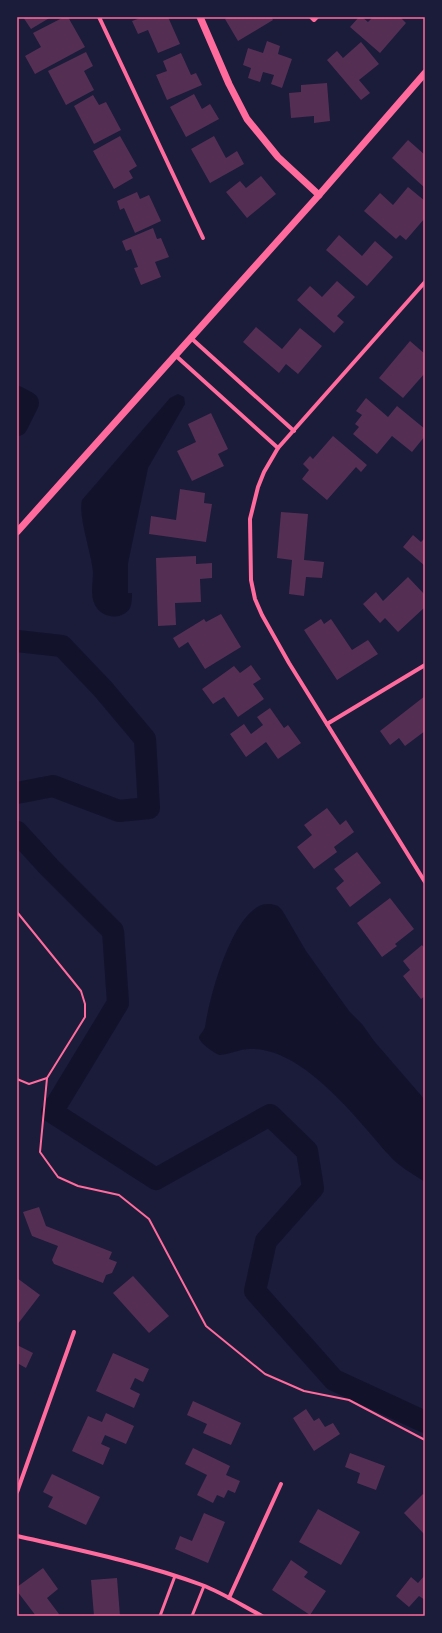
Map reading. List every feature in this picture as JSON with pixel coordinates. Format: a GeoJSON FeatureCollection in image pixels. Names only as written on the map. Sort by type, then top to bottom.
{"type":"FeatureCollection","features":[{"type":"Feature","properties":{"kind":"street"},"geometry":{"type":"LineString","coordinates":[[99,17],[203,238]]}},
{"type":"Feature","properties":{"kind":"street"},"geometry":{"type":"LineString","coordinates":[[200,17],[232,91],[247,120],[278,157],[319,196]]}},
{"type":"Feature","properties":{"kind":"street"},"geometry":{"type":"LineString","coordinates":[[311,17],[314,20],[317,17]]}},
{"type":"Feature","properties":{"kind":"street"},"geometry":{"type":"LineString","coordinates":[[17,532],[319,196],[425,73]]}},
{"type":"Feature","properties":{"kind":"street"},"geometry":{"type":"LineString","coordinates":[[425,282],[278,448],[264,472],[258,487],[250,519],[251,580],[255,599],[262,615],[289,663],[425,882]]}},
{"type":"Feature","properties":{"kind":"street"},"geometry":{"type":"LineString","coordinates":[[191,338],[294,431]]}},
{"type":"Feature","properties":{"kind":"street"},"geometry":{"type":"LineString","coordinates":[[175,355],[278,448]]}},
{"type":"Feature","properties":{"kind":"street"},"geometry":{"type":"LineString","coordinates":[[327,724],[425,665]]}},
{"type":"Feature","properties":{"kind":"street"},"geometry":{"type":"LineString","coordinates":[[17,1492],[74,1332]]}},
{"type":"Feature","properties":{"kind":"street"},"geometry":{"type":"LineString","coordinates":[[229,1598],[281,1484]]}},
{"type":"Feature","properties":{"kind":"street"},"geometry":{"type":"LineString","coordinates":[[17,1536],[102,1555],[175,1576],[204,1586],[262,1616]]}},
{"type":"Feature","properties":{"kind":"lane"},"geometry":{"type":"LineString","coordinates":[[160,1616],[175,1576]]}},
{"type":"Feature","properties":{"kind":"lane"},"geometry":{"type":"LineString","coordinates":[[192,1616],[204,1586]]}},
{"type":"Feature","properties":{"kind":"path"},"geometry":{"type":"LineString","coordinates":[[17,912],[81,991],[85,1004],[85,1017],[47,1078],[40,1152],[58,1177],[78,1186],[119,1195],[149,1219],[206,1326],[265,1374],[304,1392],[348,1400],[425,1440]]}},
{"type":"Feature","properties":{"kind":"path"},"geometry":{"type":"LineString","coordinates":[[17,1079],[29,1084],[47,1078]]}},
{"type":"Feature","properties":{"kind":"shaded area"},"geometry":{"type":"Polygon","coordinates":[[[178,394],[184,397],[185,404],[148,468],[128,563],[128,593],[132,593],[131,606],[122,615],[107,615],[98,609],[93,601],[93,572],[83,525],[81,507],[82,500],[170,398],[178,394]]]}},
{"type":"Feature","properties":{"kind":"shaded area"},"geometry":{"type":"Polygon","coordinates":[[[265,904],[278,906],[282,910],[306,951],[349,1011],[362,1024],[374,1041],[425,1100],[425,1182],[397,1163],[327,1087],[289,1059],[269,1051],[249,1049],[220,1055],[208,1048],[200,1040],[199,1037],[205,1027],[216,980],[229,945],[246,917],[256,908],[265,904]]]}},
{"type":"Feature","properties":{"kind":"building"},"geometry":{"type":"Polygon","coordinates":[[[23,17],[51,17],[31,29],[23,17]]]}},
{"type":"Feature","properties":{"kind":"building"},"geometry":{"type":"Polygon","coordinates":[[[64,17],[68,17],[85,47],[35,74],[25,56],[41,47],[33,33],[64,17]]]}},
{"type":"Feature","properties":{"kind":"building"},"geometry":{"type":"Polygon","coordinates":[[[143,17],[168,17],[180,44],[158,53],[148,30],[138,34],[132,21],[143,17]]]}},
{"type":"Feature","properties":{"kind":"building"},"geometry":{"type":"Polygon","coordinates":[[[229,17],[271,17],[273,20],[238,41],[225,19],[229,17]]]}},
{"type":"Feature","properties":{"kind":"building"},"geometry":{"type":"Polygon","coordinates":[[[359,17],[362,17],[368,22],[373,17],[400,17],[406,23],[380,53],[350,27],[359,17]]]}},
{"type":"Feature","properties":{"kind":"building"},"geometry":{"type":"Polygon","coordinates":[[[267,41],[280,46],[278,54],[292,59],[282,88],[271,84],[274,75],[263,72],[260,82],[248,78],[251,68],[243,65],[248,48],[263,53],[267,41]]]}},
{"type":"Feature","properties":{"kind":"building"},"geometry":{"type":"Polygon","coordinates":[[[361,42],[379,64],[359,80],[370,93],[361,100],[327,60],[337,51],[343,58],[361,42]]]}},
{"type":"Feature","properties":{"kind":"building"},"geometry":{"type":"Polygon","coordinates":[[[86,52],[93,66],[84,71],[94,90],[66,105],[48,71],[86,52]]]}},
{"type":"Feature","properties":{"kind":"building"},"geometry":{"type":"Polygon","coordinates":[[[181,53],[191,75],[196,73],[202,85],[167,100],[156,75],[167,71],[163,61],[181,53]]]}},
{"type":"Feature","properties":{"kind":"building"},"geometry":{"type":"Polygon","coordinates":[[[327,83],[330,121],[314,123],[314,116],[291,118],[289,93],[301,92],[301,85],[327,83]]]}},
{"type":"Feature","properties":{"kind":"building"},"geometry":{"type":"Polygon","coordinates":[[[194,94],[202,109],[210,104],[219,119],[186,137],[170,107],[194,94]]]}},
{"type":"Feature","properties":{"kind":"building"},"geometry":{"type":"Polygon","coordinates":[[[93,95],[99,105],[106,102],[121,130],[94,144],[74,106],[93,95]]]}},
{"type":"Feature","properties":{"kind":"building"},"geometry":{"type":"Polygon","coordinates":[[[120,136],[137,166],[129,171],[133,178],[114,189],[93,151],[120,136]]]}},
{"type":"Feature","properties":{"kind":"building"},"geometry":{"type":"Polygon","coordinates":[[[214,136],[226,158],[237,151],[244,164],[210,183],[191,149],[214,136]]]}},
{"type":"Feature","properties":{"kind":"building"},"geometry":{"type":"Polygon","coordinates":[[[408,140],[425,155],[425,188],[392,158],[408,140]]]}},
{"type":"Feature","properties":{"kind":"building"},"geometry":{"type":"Polygon","coordinates":[[[261,176],[276,194],[247,218],[226,192],[240,181],[246,188],[261,176]]]}},
{"type":"Feature","properties":{"kind":"building"},"geometry":{"type":"Polygon","coordinates":[[[408,187],[425,201],[425,218],[406,240],[400,235],[396,239],[364,211],[380,193],[393,205],[408,187]]]}},
{"type":"Feature","properties":{"kind":"building"},"geometry":{"type":"Polygon","coordinates":[[[137,192],[140,199],[149,195],[161,221],[135,233],[124,208],[120,210],[117,201],[137,192]]]}},
{"type":"Feature","properties":{"kind":"building"},"geometry":{"type":"Polygon","coordinates":[[[153,228],[157,239],[161,238],[169,257],[155,262],[161,277],[141,285],[134,268],[138,267],[131,249],[126,251],[122,241],[153,228]]]}},
{"type":"Feature","properties":{"kind":"building"},"geometry":{"type":"Polygon","coordinates":[[[339,235],[362,256],[375,241],[393,257],[367,286],[326,250],[339,235]]]}},
{"type":"Feature","properties":{"kind":"building"},"geometry":{"type":"Polygon","coordinates":[[[337,281],[355,297],[337,316],[344,322],[334,333],[297,300],[310,286],[322,297],[337,281]]]}},
{"type":"Feature","properties":{"kind":"building"},"geometry":{"type":"Polygon","coordinates":[[[256,327],[282,349],[300,328],[322,346],[298,374],[286,364],[279,373],[243,342],[256,327]]]}},
{"type":"Feature","properties":{"kind":"building"},"geometry":{"type":"Polygon","coordinates":[[[410,341],[425,354],[425,373],[403,398],[379,378],[410,341]]]}},
{"type":"Feature","properties":{"kind":"building"},"geometry":{"type":"Polygon","coordinates":[[[366,398],[388,417],[397,406],[425,429],[425,436],[412,452],[392,436],[377,454],[353,434],[359,427],[355,424],[362,415],[356,411],[366,398]]]}},
{"type":"Feature","properties":{"kind":"building"},"geometry":{"type":"Polygon","coordinates":[[[211,413],[228,449],[218,454],[224,466],[192,481],[177,451],[196,442],[188,424],[211,413]]]}},
{"type":"Feature","properties":{"kind":"building"},"geometry":{"type":"Polygon","coordinates":[[[333,436],[367,465],[361,472],[356,467],[327,500],[302,479],[309,470],[303,464],[310,456],[313,459],[333,436]]]}},
{"type":"Feature","properties":{"kind":"building"},"geometry":{"type":"Polygon","coordinates":[[[180,489],[205,493],[204,503],[212,504],[206,542],[149,534],[151,516],[176,520],[180,489]]]}},
{"type":"Feature","properties":{"kind":"building"},"geometry":{"type":"Polygon","coordinates":[[[281,512],[308,514],[304,560],[324,562],[322,578],[306,577],[304,596],[289,594],[292,560],[277,558],[281,512]]]}},
{"type":"Feature","properties":{"kind":"building"},"geometry":{"type":"Polygon","coordinates":[[[413,535],[421,542],[425,538],[425,566],[403,547],[413,535]]]}},
{"type":"Feature","properties":{"kind":"building"},"geometry":{"type":"Polygon","coordinates":[[[196,556],[196,564],[212,563],[212,578],[200,579],[201,602],[175,603],[176,625],[158,626],[156,558],[196,556]]]}},
{"type":"Feature","properties":{"kind":"building"},"geometry":{"type":"Polygon","coordinates":[[[408,577],[425,595],[425,607],[398,632],[385,618],[380,623],[363,604],[376,592],[383,601],[408,577]]]}},
{"type":"Feature","properties":{"kind":"building"},"geometry":{"type":"Polygon","coordinates":[[[221,614],[241,647],[205,669],[188,642],[179,648],[173,638],[204,619],[206,622],[221,614]]]}},
{"type":"Feature","properties":{"kind":"building"},"geometry":{"type":"Polygon","coordinates":[[[321,619],[324,624],[331,619],[352,650],[368,640],[378,654],[337,680],[304,630],[321,619]]]}},
{"type":"Feature","properties":{"kind":"building"},"geometry":{"type":"Polygon","coordinates":[[[251,665],[261,679],[253,684],[264,699],[238,717],[224,697],[213,704],[202,689],[234,666],[240,673],[251,665]]]}},
{"type":"Feature","properties":{"kind":"building"},"geometry":{"type":"Polygon","coordinates":[[[425,696],[425,731],[405,746],[399,738],[390,745],[380,731],[425,696]]]}},
{"type":"Feature","properties":{"kind":"building"},"geometry":{"type":"Polygon","coordinates":[[[270,708],[284,728],[288,725],[301,743],[278,759],[266,742],[246,757],[230,734],[244,724],[251,734],[263,725],[257,717],[270,708]]]}},
{"type":"Feature","properties":{"kind":"building"},"geometry":{"type":"Polygon","coordinates":[[[327,808],[340,825],[346,820],[354,832],[334,847],[337,852],[314,869],[297,847],[312,835],[304,825],[327,808]]]}},
{"type":"Feature","properties":{"kind":"building"},"geometry":{"type":"Polygon","coordinates":[[[357,852],[381,883],[350,907],[336,888],[344,881],[334,869],[357,852]]]}},
{"type":"Feature","properties":{"kind":"building"},"geometry":{"type":"Polygon","coordinates":[[[390,898],[414,929],[395,944],[397,946],[382,957],[357,923],[390,898]]]}},
{"type":"Feature","properties":{"kind":"building"},"geometry":{"type":"Polygon","coordinates":[[[422,945],[425,949],[425,996],[421,999],[403,976],[410,970],[403,961],[422,945]]]}},
{"type":"Feature","properties":{"kind":"building"},"geometry":{"type":"Polygon","coordinates":[[[39,1207],[46,1226],[112,1252],[109,1259],[117,1262],[112,1273],[106,1275],[103,1283],[54,1264],[52,1260],[58,1246],[32,1236],[23,1212],[39,1207]]]}},
{"type":"Feature","properties":{"kind":"building"},"geometry":{"type":"Polygon","coordinates":[[[133,1276],[169,1316],[149,1333],[113,1293],[133,1276]]]}},
{"type":"Feature","properties":{"kind":"building"},"geometry":{"type":"Polygon","coordinates":[[[17,1278],[40,1295],[17,1325],[17,1278]]]}},
{"type":"Feature","properties":{"kind":"building"},"geometry":{"type":"Polygon","coordinates":[[[17,1345],[33,1353],[26,1368],[17,1363],[17,1345]]]}},
{"type":"Feature","properties":{"kind":"building"},"geometry":{"type":"Polygon","coordinates":[[[113,1353],[149,1369],[143,1382],[135,1378],[130,1389],[140,1394],[134,1408],[96,1391],[113,1353]]]}},
{"type":"Feature","properties":{"kind":"building"},"geometry":{"type":"Polygon","coordinates":[[[193,1401],[241,1423],[231,1445],[203,1433],[207,1424],[187,1415],[193,1401]]]}},
{"type":"Feature","properties":{"kind":"building"},"geometry":{"type":"Polygon","coordinates":[[[306,1409],[314,1421],[319,1418],[325,1427],[333,1423],[340,1434],[314,1451],[293,1418],[306,1409]]]}},
{"type":"Feature","properties":{"kind":"building"},"geometry":{"type":"Polygon","coordinates":[[[106,1413],[134,1426],[126,1444],[105,1435],[101,1444],[110,1448],[103,1465],[72,1451],[88,1416],[102,1422],[106,1413]]]}},
{"type":"Feature","properties":{"kind":"building"},"geometry":{"type":"Polygon","coordinates":[[[193,1448],[230,1466],[226,1475],[240,1481],[235,1493],[228,1490],[224,1498],[217,1495],[213,1503],[197,1495],[207,1475],[185,1464],[193,1448]]]}},
{"type":"Feature","properties":{"kind":"building"},"geometry":{"type":"Polygon","coordinates":[[[350,1453],[385,1466],[376,1490],[357,1483],[360,1473],[345,1467],[350,1453]]]}},
{"type":"Feature","properties":{"kind":"building"},"geometry":{"type":"Polygon","coordinates":[[[52,1474],[100,1497],[86,1525],[48,1507],[53,1497],[43,1492],[52,1474]]]}},
{"type":"Feature","properties":{"kind":"building"},"geometry":{"type":"Polygon","coordinates":[[[423,1494],[425,1496],[425,1535],[404,1513],[423,1494]]]}},
{"type":"Feature","properties":{"kind":"building"},"geometry":{"type":"Polygon","coordinates":[[[318,1509],[360,1532],[341,1565],[299,1542],[318,1509]]]}},
{"type":"Feature","properties":{"kind":"building"},"geometry":{"type":"Polygon","coordinates":[[[204,1513],[225,1522],[208,1563],[175,1549],[180,1536],[192,1541],[204,1513]]]}},
{"type":"Feature","properties":{"kind":"building"},"geometry":{"type":"Polygon","coordinates":[[[291,1560],[308,1572],[304,1577],[326,1591],[310,1615],[272,1590],[291,1560]]]}},
{"type":"Feature","properties":{"kind":"building"},"geometry":{"type":"Polygon","coordinates":[[[43,1568],[58,1589],[47,1598],[59,1614],[57,1616],[36,1616],[17,1591],[17,1587],[43,1568]]]}},
{"type":"Feature","properties":{"kind":"building"},"geometry":{"type":"Polygon","coordinates":[[[425,1575],[425,1600],[419,1596],[409,1607],[396,1596],[411,1577],[418,1583],[425,1575]]]}},
{"type":"Feature","properties":{"kind":"building"},"geometry":{"type":"Polygon","coordinates":[[[117,1578],[120,1616],[94,1616],[91,1580],[117,1578]]]}},
{"type":"Feature","properties":{"kind":"waterway"},"geometry":{"type":"LineString","coordinates":[[17,397],[28,403],[17,425]]}},
{"type":"Feature","properties":{"kind":"waterway"},"geometry":{"type":"LineString","coordinates":[[17,641],[62,646],[103,689],[145,739],[149,808],[119,811],[53,786],[17,793]]}},
{"type":"Feature","properties":{"kind":"waterway"},"geometry":{"type":"LineString","coordinates":[[17,832],[49,867],[113,931],[118,1003],[52,1112],[156,1179],[270,1115],[307,1151],[313,1188],[266,1241],[255,1291],[334,1380],[425,1422]]}}]}
